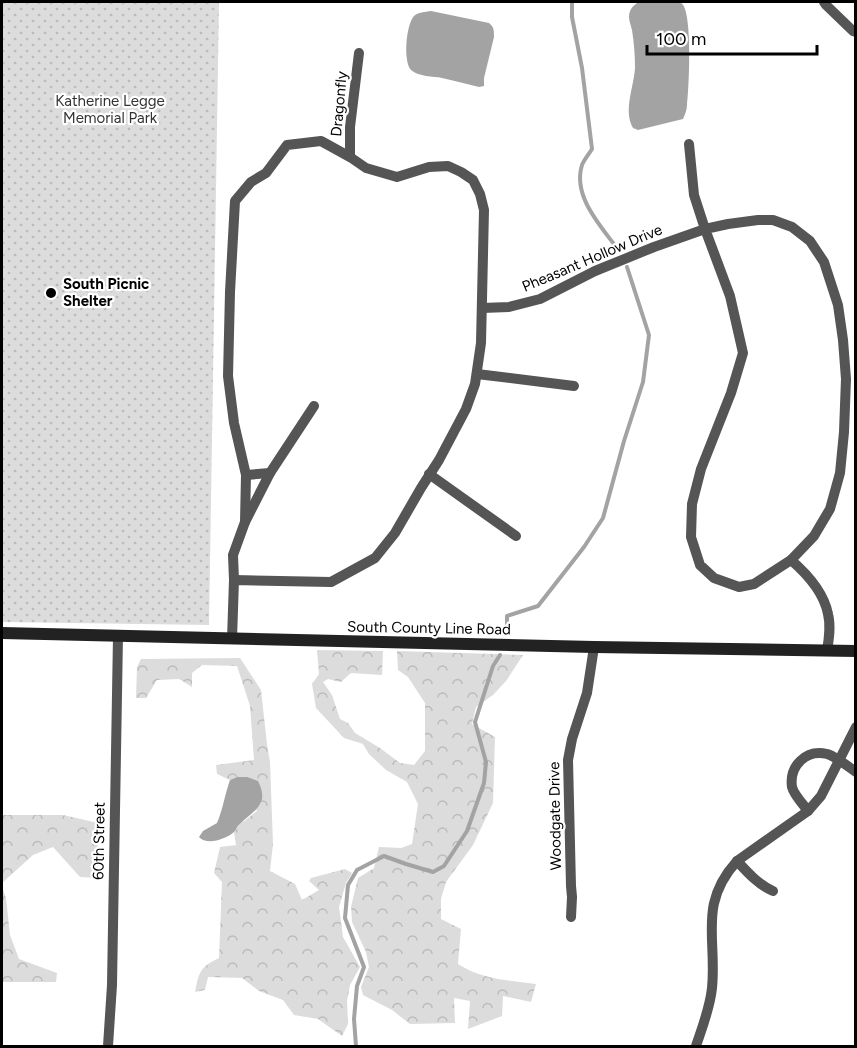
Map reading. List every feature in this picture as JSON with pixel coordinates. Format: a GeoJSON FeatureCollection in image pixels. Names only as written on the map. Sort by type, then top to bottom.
{"type":"FeatureCollection","features":[{"type":"Feature","properties":{"kind":"main road","name":"South County Line Road"},"geometry":{"type":"LineString","coordinates":[[2,633],[855,651]]}},
{"type":"Feature","properties":{"kind":"street"},"geometry":{"type":"LineString","coordinates":[[824,2],[855,32]]}},
{"type":"Feature","properties":{"kind":"street","name":"Dragonfly"},"geometry":{"type":"LineString","coordinates":[[350,156],[350,127],[359,53]]}},
{"type":"Feature","properties":{"kind":"street"},"geometry":{"type":"LineString","coordinates":[[234,580],[332,582],[356,570],[375,558],[395,533],[439,460],[466,409],[475,384],[480,343],[484,210],[480,194],[472,180],[461,172],[448,166],[429,167],[397,177],[366,168],[350,156],[321,141],[287,144],[266,173],[251,182],[235,201],[228,375],[234,423],[246,475],[245,522]]}},
{"type":"Feature","properties":{"kind":"street"},"geometry":{"type":"LineString","coordinates":[[689,144],[694,195],[705,229]]}},
{"type":"Feature","properties":{"kind":"street","name":"Pheasant Hollow Drive"},"geometry":{"type":"LineString","coordinates":[[482,308],[508,308],[540,299],[596,271],[654,247],[705,229],[728,224],[773,220],[792,227],[810,241],[824,262],[838,305],[843,340],[846,379],[840,473],[830,509],[814,536],[790,560],[754,584],[739,587],[714,578],[700,565],[691,537],[692,504],[701,469],[731,393],[742,353],[730,296],[705,229]]}},
{"type":"Feature","properties":{"kind":"street"},"geometry":{"type":"LineString","coordinates":[[477,374],[574,386]]}},
{"type":"Feature","properties":{"kind":"street"},"geometry":{"type":"LineString","coordinates":[[232,639],[233,555],[245,522],[270,473],[314,406]]}},
{"type":"Feature","properties":{"kind":"street"},"geometry":{"type":"LineString","coordinates":[[246,475],[270,473]]}},
{"type":"Feature","properties":{"kind":"street"},"geometry":{"type":"LineString","coordinates":[[429,474],[516,536]]}},
{"type":"Feature","properties":{"kind":"street"},"geometry":{"type":"LineString","coordinates":[[790,560],[809,579],[825,604],[830,625],[827,651]]}},
{"type":"Feature","properties":{"kind":"street","name":"60th Street"},"geometry":{"type":"LineString","coordinates":[[108,1047],[112,985],[118,636]]}},
{"type":"Feature","properties":{"kind":"street","name":"Woodgate Drive"},"geometry":{"type":"LineString","coordinates":[[571,916],[568,760],[572,739],[587,693],[594,647]]}},
{"type":"Feature","properties":{"kind":"street"},"geometry":{"type":"LineString","coordinates":[[696,1047],[712,990],[712,908],[716,894],[730,868],[737,861],[808,811],[820,796],[855,727]]}},
{"type":"Feature","properties":{"kind":"street"},"geometry":{"type":"LineString","coordinates":[[808,811],[792,790],[792,776],[800,759],[813,753],[829,754],[855,772]]}},
{"type":"Feature","properties":{"kind":"street"},"geometry":{"type":"LineString","coordinates":[[737,861],[760,885],[773,891]]}},
{"type":"Feature","properties":{"kind":"green space","name":"Katherine Legge Memorial Park"},"geometry":{"type":"Polygon","coordinates":[[[2,2],[219,2],[209,625],[2,622],[2,2]]]}},
{"type":"Feature","properties":{"kind":"green space"},"geometry":{"type":"Polygon","coordinates":[[[317,650],[383,651],[382,675],[351,673],[341,682],[328,679],[323,682],[332,695],[340,719],[348,723],[355,733],[400,763],[414,765],[425,751],[425,703],[408,677],[398,670],[397,651],[523,655],[506,681],[493,695],[476,707],[472,724],[495,737],[493,803],[473,845],[446,882],[441,899],[441,919],[461,929],[458,964],[486,976],[536,984],[531,1002],[503,996],[502,1016],[468,1029],[470,1001],[454,998],[455,1023],[410,1024],[392,1010],[363,995],[361,987],[369,967],[366,952],[352,922],[351,907],[358,878],[374,868],[379,847],[401,848],[412,844],[418,804],[407,782],[386,770],[369,754],[363,744],[344,738],[316,708],[312,684],[319,674],[317,650]]]}},
{"type":"Feature","properties":{"kind":"green space"},"geometry":{"type":"Polygon","coordinates":[[[240,658],[261,690],[270,762],[273,844],[270,871],[295,884],[302,900],[319,890],[309,881],[311,878],[345,869],[352,873],[346,883],[339,907],[343,937],[360,967],[350,985],[347,1001],[348,1024],[342,1036],[318,1019],[294,1015],[283,1000],[259,991],[242,978],[208,977],[205,990],[195,992],[201,971],[219,958],[222,882],[214,873],[220,847],[236,845],[234,832],[257,811],[247,777],[230,780],[217,774],[216,765],[254,760],[250,706],[237,666],[202,665],[192,673],[192,687],[179,679],[157,680],[146,698],[136,698],[137,667],[141,659],[240,658]]]}},
{"type":"Feature","properties":{"kind":"green space"},"geometry":{"type":"Polygon","coordinates":[[[2,815],[63,815],[98,823],[97,878],[80,877],[53,847],[33,855],[2,883],[2,815]]]}},
{"type":"Feature","properties":{"kind":"green space"},"geometry":{"type":"Polygon","coordinates":[[[2,887],[6,898],[10,935],[19,959],[57,973],[56,982],[2,982],[2,887]]]}},
{"type":"Feature","properties":{"kind":"shaded area"},"geometry":{"type":"Polygon","coordinates":[[[639,2],[678,2],[685,8],[689,34],[689,68],[687,107],[683,119],[638,130],[633,128],[629,114],[635,68],[629,17],[632,8],[639,2]]]}},
{"type":"Feature","properties":{"kind":"shaded area"},"geometry":{"type":"Polygon","coordinates":[[[431,11],[489,23],[492,26],[494,37],[484,86],[479,87],[422,75],[411,70],[407,59],[406,43],[411,21],[414,16],[422,12],[431,11]]]}},
{"type":"Feature","properties":{"kind":"shaded area"},"geometry":{"type":"Polygon","coordinates":[[[247,777],[258,781],[262,794],[260,803],[231,835],[211,841],[202,840],[199,837],[203,831],[217,823],[230,780],[247,777]]]}},
{"type":"Feature","properties":{"kind":"waterway"},"geometry":{"type":"LineString","coordinates":[[572,2],[572,17],[582,68],[592,149],[582,165],[581,189],[590,211],[619,251]]}},
{"type":"Feature","properties":{"kind":"waterway"},"geometry":{"type":"LineString","coordinates":[[507,626],[507,616],[538,606],[584,547],[603,518],[643,382],[649,335],[627,267]]}},
{"type":"Feature","properties":{"kind":"waterway"},"geometry":{"type":"LineString","coordinates":[[356,1046],[354,1019],[357,986],[364,967],[345,918],[348,885],[357,870],[384,856],[433,872],[444,866],[467,831],[484,783],[486,762],[475,722],[493,666],[500,655]]}},
{"type":"Feature","properties":{"kind":"place","name":"South Picnic Shelter"},"geometry":{"type":"Point","coordinates":[51,293]}}]}
